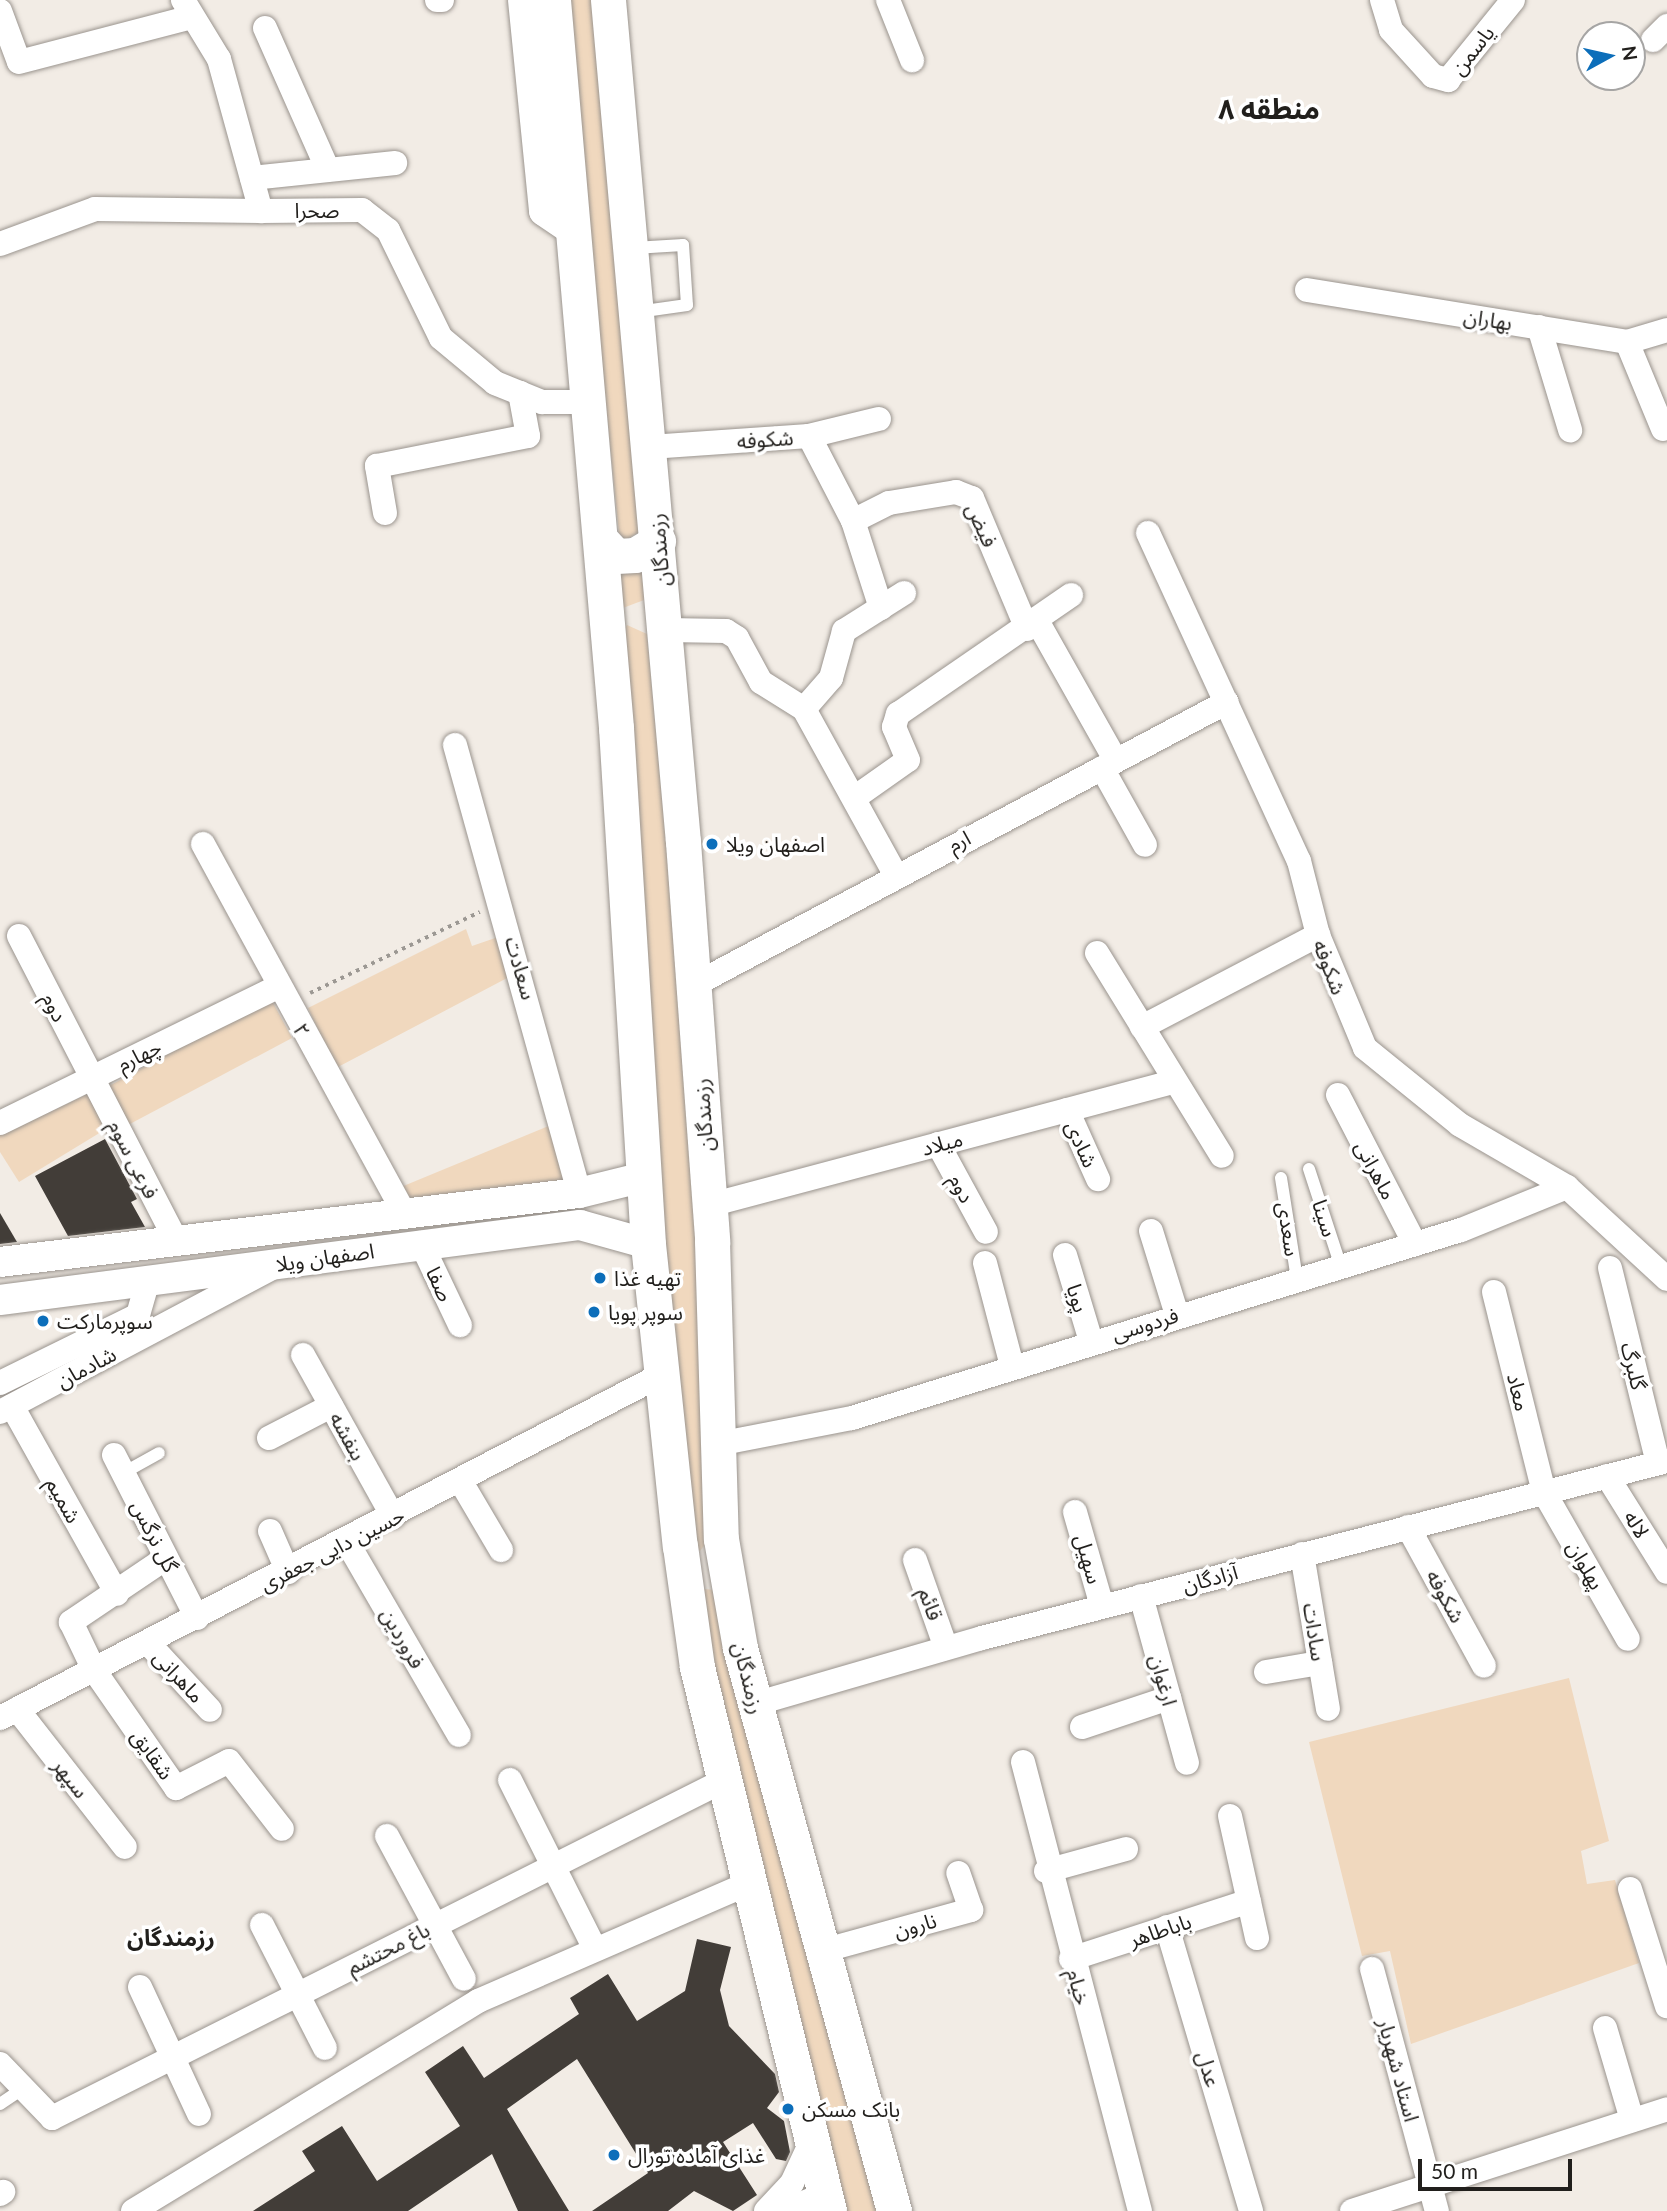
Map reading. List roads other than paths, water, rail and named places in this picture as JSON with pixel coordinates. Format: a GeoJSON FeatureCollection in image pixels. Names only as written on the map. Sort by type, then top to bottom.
{"type":"FeatureCollection","features":[{"type":"Feature","properties":{"kind":"main road"},"geometry":{"type":"LineString","coordinates":[[553,0],[607,625],[648,1244],[695,1653],[827,2203]]}},
{"type":"Feature","properties":{"kind":"main road","name":"رزمندگان"},"geometry":{"type":"LineString","coordinates":[[608,0],[666,625],[694,985],[710,1205],[721,1539],[755,1704],[894,2211]]}},
{"type":"Feature","properties":{"kind":"main road"},"geometry":{"type":"LineString","coordinates":[[600,539],[616,556],[635,555],[658,541]]}},
{"type":"Feature","properties":{"kind":"main road"},"geometry":{"type":"LineString","coordinates":[[607,625],[627,608],[646,608],[666,625]]}},
{"type":"Feature","properties":{"kind":"street"},"geometry":{"type":"LineString","coordinates":[[523,0],[544,211],[575,232]]}},
{"type":"Feature","properties":{"kind":"street"},"geometry":{"type":"LineString","coordinates":[[888,0],[912,60]]}},
{"type":"Feature","properties":{"kind":"street","name":"یاسمن"},"geometry":{"type":"LineString","coordinates":[[1382,0],[1391,30],[1433,76],[1448,80],[1513,0]]}},
{"type":"Feature","properties":{"kind":"street"},"geometry":{"type":"LineString","coordinates":[[0,11],[19,62],[188,9],[219,59],[261,211]]}},
{"type":"Feature","properties":{"kind":"street"},"geometry":{"type":"LineString","coordinates":[[265,28],[328,170]]}},
{"type":"Feature","properties":{"kind":"street"},"geometry":{"type":"LineString","coordinates":[[252,178],[395,163]]}},
{"type":"Feature","properties":{"kind":"street","name":"صحرا"},"geometry":{"type":"LineString","coordinates":[[0,244],[95,209],[362,210],[388,230],[441,338],[495,383],[542,402],[589,402]]}},
{"type":"Feature","properties":{"kind":"street","name":"بهاران"},"geometry":{"type":"LineString","coordinates":[[1307,290],[1627,342],[1667,330]]}},
{"type":"Feature","properties":{"kind":"street"},"geometry":{"type":"LineString","coordinates":[[1539,327],[1570,430]]}},
{"type":"Feature","properties":{"kind":"street"},"geometry":{"type":"LineString","coordinates":[[1627,342],[1663,429]]}},
{"type":"Feature","properties":{"kind":"street"},"geometry":{"type":"LineString","coordinates":[[385,513],[377,466],[528,436],[520,393]]}},
{"type":"Feature","properties":{"kind":"street","name":"شکوفه"},"geometry":{"type":"LineString","coordinates":[[650,447],[809,436],[879,419]]}},
{"type":"Feature","properties":{"kind":"street"},"geometry":{"type":"LineString","coordinates":[[809,436],[853,521],[881,608]]}},
{"type":"Feature","properties":{"kind":"street","name":"فیض"},"geometry":{"type":"LineString","coordinates":[[853,521],[889,503],[967,494],[1032,624]]}},
{"type":"Feature","properties":{"kind":"street","name":"شکوفه"},"geometry":{"type":"LineString","coordinates":[[1148,533],[1299,861],[1318,935],[1365,1048],[1460,1125],[1567,1186],[1667,1279]]}},
{"type":"Feature","properties":{"kind":"street"},"geometry":{"type":"LineString","coordinates":[[804,709],[831,678],[844,631],[904,593]]}},
{"type":"Feature","properties":{"kind":"street"},"geometry":{"type":"LineString","coordinates":[[857,796],[908,760],[894,727],[898,714],[1071,595]]}},
{"type":"Feature","properties":{"kind":"street"},"geometry":{"type":"LineString","coordinates":[[1032,624],[1108,763],[1145,845]]}},
{"type":"Feature","properties":{"kind":"street"},"geometry":{"type":"LineString","coordinates":[[666,625],[726,631],[737,638],[761,682],[804,709],[857,796],[895,874]]}},
{"type":"Feature","properties":{"kind":"street","name":"ارم"},"geometry":{"type":"LineString","coordinates":[[694,985],[895,874],[1227,702]]}},
{"type":"Feature","properties":{"kind":"street","name":"سعادت"},"geometry":{"type":"LineString","coordinates":[[455,745],[501,902],[579,1193]]}},
{"type":"Feature","properties":{"kind":"street","name":"۲"},"geometry":{"type":"LineString","coordinates":[[203,844],[283,996],[404,1213]]}},
{"type":"Feature","properties":{"kind":"street"},"geometry":{"type":"LineString","coordinates":[[1142,1027],[1318,935]]}},
{"type":"Feature","properties":{"kind":"street","name":"دوم"},"geometry":{"type":"LineString","coordinates":[[19,936],[92,1078]]}},
{"type":"Feature","properties":{"kind":"street"},"geometry":{"type":"LineString","coordinates":[[1097,953],[1222,1156]]}},
{"type":"Feature","properties":{"kind":"street","name":"چهارم"},"geometry":{"type":"LineString","coordinates":[[0,1123],[92,1078],[283,996]]}},
{"type":"Feature","properties":{"kind":"street","name":"فرعی سوم"},"geometry":{"type":"LineString","coordinates":[[92,1078],[176,1240]]}},
{"type":"Feature","properties":{"kind":"street","name":"میلاد"},"geometry":{"type":"LineString","coordinates":[[710,1205],[1175,1081]]}},
{"type":"Feature","properties":{"kind":"street","name":"ماهرانی"},"geometry":{"type":"LineString","coordinates":[[1338,1095],[1415,1244]]}},
{"type":"Feature","properties":{"kind":"street","name":"شادی"},"geometry":{"type":"LineString","coordinates":[[1067,1110],[1098,1179]]}},
{"type":"Feature","properties":{"kind":"street","name":"دوم"},"geometry":{"type":"LineString","coordinates":[[938,1144],[986,1232]]}},
{"type":"Feature","properties":{"kind":"street","name":"اصفهان ویلا"},"geometry":{"type":"LineString","coordinates":[[0,1262],[579,1193],[644,1177]]}},
{"type":"Feature","properties":{"kind":"street","name":"فردوسی"},"geometry":{"type":"LineString","coordinates":[[718,1444],[852,1418],[1091,1341],[1415,1244],[1567,1186]]}},
{"type":"Feature","properties":{"kind":"street","name":"اصفهان ویلا"},"geometry":{"type":"LineString","coordinates":[[0,1300],[421,1243],[580,1225],[648,1244]]}},
{"type":"Feature","properties":{"kind":"street"},"geometry":{"type":"LineString","coordinates":[[1151,1231],[1177,1315]]}},
{"type":"Feature","properties":{"kind":"street","name":"صفا"},"geometry":{"type":"LineString","coordinates":[[421,1243],[460,1325]]}},
{"type":"Feature","properties":{"kind":"street","name":"پویا"},"geometry":{"type":"LineString","coordinates":[[1065,1255],[1091,1341]]}},
{"type":"Feature","properties":{"kind":"street","name":"شادمان"},"geometry":{"type":"LineString","coordinates":[[6,1409],[283,1262]]}},
{"type":"Feature","properties":{"kind":"street"},"geometry":{"type":"LineString","coordinates":[[985,1263],[1012,1366]]}},
{"type":"Feature","properties":{"kind":"street","name":"گلبرگ"},"geometry":{"type":"LineString","coordinates":[[1609,1268],[1663,1462]]}},
{"type":"Feature","properties":{"kind":"street","name":"شادمان"},"geometry":{"type":"LineString","coordinates":[[0,1383],[138,1315],[148,1281]]}},
{"type":"Feature","properties":{"kind":"street","name":"معاد"},"geometry":{"type":"LineString","coordinates":[[1494,1292],[1544,1492]]}},
{"type":"Feature","properties":{"kind":"street","name":"بنفشه"},"geometry":{"type":"LineString","coordinates":[[303,1355],[393,1517]]}},
{"type":"Feature","properties":{"kind":"street","name":"حسین دایی جعفری"},"geometry":{"type":"LineString","coordinates":[[8,1714],[347,1542],[661,1375]]}},
{"type":"Feature","properties":{"kind":"street"},"geometry":{"type":"LineString","coordinates":[[269,1438],[331,1406]]}},
{"type":"Feature","properties":{"kind":"street","name":"شمیم"},"geometry":{"type":"LineString","coordinates":[[6,1409],[117,1594]]}},
{"type":"Feature","properties":{"kind":"street","name":"آزادگان"},"geometry":{"type":"LineString","coordinates":[[755,1704],[1102,1606],[1663,1462]]}},
{"type":"Feature","properties":{"kind":"street","name":"گل نرگس"},"geometry":{"type":"LineString","coordinates":[[118,1464],[197,1618]]}},
{"type":"Feature","properties":{"kind":"street","name":"لاله"},"geometry":{"type":"LineString","coordinates":[[1607,1476],[1667,1572]]}},
{"type":"Feature","properties":{"kind":"street"},"geometry":{"type":"LineString","coordinates":[[461,1482],[501,1550]]}},
{"type":"Feature","properties":{"kind":"street","name":"پهلوان"},"geometry":{"type":"LineString","coordinates":[[1544,1492],[1628,1639]]}},
{"type":"Feature","properties":{"kind":"street","name":"سهیل"},"geometry":{"type":"LineString","coordinates":[[1076,1512],[1102,1606]]}},
{"type":"Feature","properties":{"kind":"street","name":"شکوفه"},"geometry":{"type":"LineString","coordinates":[[1408,1527],[1484,1666]]}},
{"type":"Feature","properties":{"kind":"street"},"geometry":{"type":"LineString","coordinates":[[270,1531],[288,1572]]}},
{"type":"Feature","properties":{"kind":"street","name":"فروردین"},"geometry":{"type":"LineString","coordinates":[[347,1542],[460,1735]]}},
{"type":"Feature","properties":{"kind":"street","name":"سادات"},"geometry":{"type":"LineString","coordinates":[[1302,1554],[1328,1709]]}},
{"type":"Feature","properties":{"kind":"street"},"geometry":{"type":"LineString","coordinates":[[94,1671],[71,1622],[166,1559]]}},
{"type":"Feature","properties":{"kind":"street","name":"قائم"},"geometry":{"type":"LineString","coordinates":[[915,1560],[946,1648]]}},
{"type":"Feature","properties":{"kind":"street","name":"ارغوان"},"geometry":{"type":"LineString","coordinates":[[1141,1596],[1187,1763]]}},
{"type":"Feature","properties":{"kind":"street","name":"ماهرانی"},"geometry":{"type":"LineString","coordinates":[[148,1643],[210,1710]]}},
{"type":"Feature","properties":{"kind":"street"},"geometry":{"type":"LineString","coordinates":[[1266,1672],[1320,1663]]}},
{"type":"Feature","properties":{"kind":"street","name":"شقایق"},"geometry":{"type":"LineString","coordinates":[[94,1671],[176,1788],[229,1761],[282,1829]]}},
{"type":"Feature","properties":{"kind":"street"},"geometry":{"type":"LineString","coordinates":[[1082,1727],[1169,1698]]}},
{"type":"Feature","properties":{"kind":"street","name":"سپهر"},"geometry":{"type":"LineString","coordinates":[[8,1714],[125,1847]]}},
{"type":"Feature","properties":{"kind":"street","name":"خیام"},"geometry":{"type":"LineString","coordinates":[[1023,1762],[1046,1871],[1140,2211]]}},
{"type":"Feature","properties":{"kind":"street"},"geometry":{"type":"LineString","coordinates":[[510,1780],[557,1868],[592,1943]]}},
{"type":"Feature","properties":{"kind":"street","name":"باغ محتشم"},"geometry":{"type":"LineString","coordinates":[[21,2090],[52,2118],[169,2055],[557,1868],[725,1780]]}},
{"type":"Feature","properties":{"kind":"street"},"geometry":{"type":"LineString","coordinates":[[1230,1816],[1257,1938]]}},
{"type":"Feature","properties":{"kind":"street"},"geometry":{"type":"LineString","coordinates":[[387,1836],[464,1979]]}},
{"type":"Feature","properties":{"kind":"street"},"geometry":{"type":"LineString","coordinates":[[1046,1871],[1126,1849]]}},
{"type":"Feature","properties":{"kind":"street","name":"نارون"},"geometry":{"type":"LineString","coordinates":[[822,1951],[971,1910],[958,1873]]}},
{"type":"Feature","properties":{"kind":"street"},"geometry":{"type":"LineString","coordinates":[[133,2211],[478,2001],[749,1883]]}},
{"type":"Feature","properties":{"kind":"street"},"geometry":{"type":"LineString","coordinates":[[1630,1889],[1667,2006]]}},
{"type":"Feature","properties":{"kind":"street","name":"باباطاهر"},"geometry":{"type":"LineString","coordinates":[[1071,1959],[1249,1900]]}},
{"type":"Feature","properties":{"kind":"street"},"geometry":{"type":"LineString","coordinates":[[262,1924],[302,1992],[325,2048]]}},
{"type":"Feature","properties":{"kind":"street","name":"عدل"},"geometry":{"type":"LineString","coordinates":[[1167,1927],[1251,2211]]}},
{"type":"Feature","properties":{"kind":"street","name":"استاد شهریار"},"geometry":{"type":"LineString","coordinates":[[1372,1969],[1437,2211]]}},
{"type":"Feature","properties":{"kind":"street"},"geometry":{"type":"LineString","coordinates":[[140,1987],[169,2055],[199,2114]]}},
{"type":"Feature","properties":{"kind":"street"},"geometry":{"type":"LineString","coordinates":[[1605,2028],[1632,2120]]}},
{"type":"Feature","properties":{"kind":"street"},"geometry":{"type":"LineString","coordinates":[[0,2064],[21,2090]]}},
{"type":"Feature","properties":{"kind":"street"},"geometry":{"type":"LineString","coordinates":[[1352,2211],[1667,2109]]}},
{"type":"Feature","properties":{"kind":"street"},"geometry":{"type":"LineString","coordinates":[[766,2211],[792,2183],[812,2140]]}},
{"type":"Feature","properties":{"kind":"street"},"geometry":{"type":"LineString","coordinates":[[784,2211],[827,2203]]}},
{"type":"Feature","properties":{"kind":"lane"},"geometry":{"type":"LineString","coordinates":[[631,248],[683,245],[687,305],[637,312]]}},
{"type":"Feature","properties":{"kind":"lane","name":"سینا"},"geometry":{"type":"LineString","coordinates":[[1309,1169],[1341,1266]]}},
{"type":"Feature","properties":{"kind":"lane","name":"سعدی"},"geometry":{"type":"LineString","coordinates":[[1281,1178],[1297,1279]]}},
{"type":"Feature","properties":{"kind":"lane"},"geometry":{"type":"LineString","coordinates":[[118,1464],[159,1453]]}},
{"type":"Feature","properties":{"kind":"lane"},"geometry":{"type":"LineString","coordinates":[[0,2104],[21,2090]]}},
{"type":"Feature","properties":{"kind":"place","name":"اصفهان ویلا"},"geometry":{"type":"Point","coordinates":[712,844]}},
{"type":"Feature","properties":{"kind":"place","name":"تهیه غذا"},"geometry":{"type":"Point","coordinates":[600,1278]}},
{"type":"Feature","properties":{"kind":"place","name":"سوپر پویا"},"geometry":{"type":"Point","coordinates":[594,1312]}},
{"type":"Feature","properties":{"kind":"place","name":"سوپرمارکت"},"geometry":{"type":"Point","coordinates":[43,1321]}},
{"type":"Feature","properties":{"kind":"place","name":"بانک مسکن"},"geometry":{"type":"Point","coordinates":[788,2109]}},
{"type":"Feature","properties":{"kind":"place","name":"غذای آماده تورال"},"geometry":{"type":"Point","coordinates":[614,2155]}},
{"type":"Feature","properties":{"kind":"district","name":"منطقه ۸"},"geometry":{"type":"Point","coordinates":[1269,108]}},
{"type":"Feature","properties":{"kind":"district","name":"رزمندگان"},"geometry":{"type":"Point","coordinates":[171,1937]}}]}
